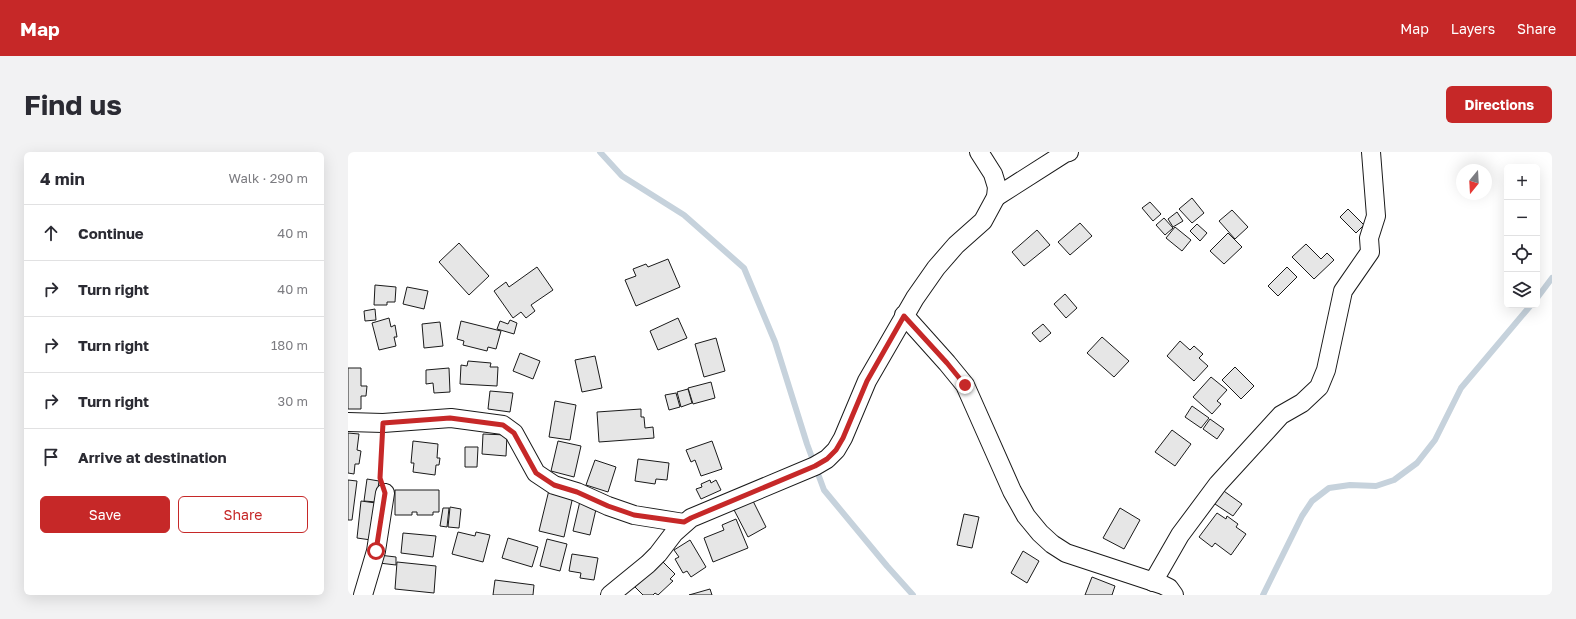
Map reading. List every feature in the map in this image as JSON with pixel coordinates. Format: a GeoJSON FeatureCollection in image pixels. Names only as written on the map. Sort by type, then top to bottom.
{"type":"FeatureCollection","features":[{"type":"Feature","properties":{"kind":"street"},"geometry":{"type":"LineString","coordinates":[[610,595],[648,564],[684,522],[815,466],[827,459],[836,450],[843,438],[867,381],[904,316],[936,268],[956,244],[983,221],[996,197],[997,187],[993,174],[979,152]]}},
{"type":"Feature","properties":{"kind":"street"},"geometry":{"type":"LineString","coordinates":[[996,197],[1065,153],[1069,152]]}},
{"type":"Feature","properties":{"kind":"street"},"geometry":{"type":"LineString","coordinates":[[1154,582],[1180,535],[1218,484],[1281,415],[1302,402],[1319,387],[1326,370],[1343,291],[1370,252],[1369,238],[1376,216],[1371,152]]}},
{"type":"Feature","properties":{"kind":"street"},"geometry":{"type":"LineString","coordinates":[[904,316],[965,385],[1012,490],[1026,516],[1040,533],[1066,553],[1154,582],[1169,588],[1174,595]]}},
{"type":"Feature","properties":{"kind":"street"},"geometry":{"type":"LineString","coordinates":[[348,422],[383,423],[450,418],[503,425],[514,433],[536,473],[554,485],[577,492],[608,506],[634,515],[684,522]]}},
{"type":"Feature","properties":{"kind":"street"},"geometry":{"type":"LineString","coordinates":[[363,595],[376,551],[385,493]]}},
{"type":"Feature","properties":{"kind":"path"},"geometry":{"type":"LineString","coordinates":[[383,423],[380,478],[385,493]]}},
{"type":"Feature","properties":{"kind":"building"},"geometry":{"type":"Polygon","coordinates":[[[1192,198],[1204,213],[1192,223],[1179,209],[1192,198]]]}},
{"type":"Feature","properties":{"kind":"building"},"geometry":{"type":"Polygon","coordinates":[[[1150,202],[1161,214],[1153,221],[1142,208],[1150,202]]]}},
{"type":"Feature","properties":{"kind":"building"},"geometry":{"type":"Polygon","coordinates":[[[1348,209],[1364,225],[1356,233],[1340,217],[1348,209]]]}},
{"type":"Feature","properties":{"kind":"building"},"geometry":{"type":"Polygon","coordinates":[[[1232,210],[1248,227],[1235,239],[1219,221],[1232,210]]]}},
{"type":"Feature","properties":{"kind":"building"},"geometry":{"type":"Polygon","coordinates":[[[1177,212],[1183,221],[1173,227],[1168,219],[1177,212]]]}},
{"type":"Feature","properties":{"kind":"building"},"geometry":{"type":"Polygon","coordinates":[[[1164,218],[1173,228],[1165,235],[1156,225],[1164,218]]]}},
{"type":"Feature","properties":{"kind":"building"},"geometry":{"type":"Polygon","coordinates":[[[1080,223],[1092,236],[1070,255],[1058,242],[1080,223]]]}},
{"type":"Feature","properties":{"kind":"building"},"geometry":{"type":"Polygon","coordinates":[[[1197,224],[1207,233],[1200,241],[1190,231],[1197,224]]]}},
{"type":"Feature","properties":{"kind":"building"},"geometry":{"type":"Polygon","coordinates":[[[1175,227],[1191,240],[1182,251],[1166,238],[1175,227]]]}},
{"type":"Feature","properties":{"kind":"building"},"geometry":{"type":"Polygon","coordinates":[[[1037,230],[1050,245],[1024,266],[1012,252],[1037,230]]]}},
{"type":"Feature","properties":{"kind":"building"},"geometry":{"type":"Polygon","coordinates":[[[1228,233],[1242,247],[1224,264],[1210,251],[1228,233]]]}},
{"type":"Feature","properties":{"kind":"building"},"geometry":{"type":"Polygon","coordinates":[[[459,243],[489,276],[469,295],[439,262],[459,243]]]}},
{"type":"Feature","properties":{"kind":"building"},"geometry":{"type":"Polygon","coordinates":[[[1306,244],[1321,259],[1327,253],[1334,260],[1314,279],[1292,257],[1306,244]]]}},
{"type":"Feature","properties":{"kind":"building"},"geometry":{"type":"Polygon","coordinates":[[[668,259],[680,287],[636,306],[625,280],[636,276],[633,269],[646,264],[648,267],[668,259]]]}},
{"type":"Feature","properties":{"kind":"building"},"geometry":{"type":"Polygon","coordinates":[[[537,267],[553,290],[531,305],[535,311],[526,318],[521,312],[513,318],[494,291],[506,282],[509,287],[537,267]]]}},
{"type":"Feature","properties":{"kind":"building"},"geometry":{"type":"Polygon","coordinates":[[[1287,267],[1297,277],[1278,296],[1268,286],[1287,267]]]}},
{"type":"Feature","properties":{"kind":"building"},"geometry":{"type":"Polygon","coordinates":[[[375,285],[396,287],[395,302],[387,302],[387,305],[374,305],[375,285]]]}},
{"type":"Feature","properties":{"kind":"building"},"geometry":{"type":"Polygon","coordinates":[[[407,287],[428,291],[424,309],[403,304],[407,287]]]}},
{"type":"Feature","properties":{"kind":"building"},"geometry":{"type":"Polygon","coordinates":[[[1065,294],[1077,308],[1066,318],[1054,304],[1065,294]]]}},
{"type":"Feature","properties":{"kind":"building"},"geometry":{"type":"Polygon","coordinates":[[[375,309],[376,320],[365,321],[364,311],[375,309]]]}},
{"type":"Feature","properties":{"kind":"building"},"geometry":{"type":"Polygon","coordinates":[[[389,318],[391,327],[395,325],[397,337],[394,337],[396,346],[379,350],[372,323],[389,318]]]}},
{"type":"Feature","properties":{"kind":"building"},"geometry":{"type":"Polygon","coordinates":[[[678,318],[687,338],[658,350],[650,331],[678,318]]]}},
{"type":"Feature","properties":{"kind":"building"},"geometry":{"type":"Polygon","coordinates":[[[510,320],[517,323],[514,334],[497,329],[500,321],[508,324],[510,320]]]}},
{"type":"Feature","properties":{"kind":"building"},"geometry":{"type":"Polygon","coordinates":[[[461,321],[501,331],[496,349],[488,347],[487,351],[463,345],[464,341],[457,339],[461,321]]]}},
{"type":"Feature","properties":{"kind":"building"},"geometry":{"type":"Polygon","coordinates":[[[440,322],[443,346],[424,348],[422,324],[440,322]]]}},
{"type":"Feature","properties":{"kind":"building"},"geometry":{"type":"Polygon","coordinates":[[[1043,324],[1051,333],[1040,342],[1032,333],[1043,324]]]}},
{"type":"Feature","properties":{"kind":"building"},"geometry":{"type":"Polygon","coordinates":[[[1102,337],[1129,361],[1114,377],[1087,353],[1102,337]]]}},
{"type":"Feature","properties":{"kind":"building"},"geometry":{"type":"Polygon","coordinates":[[[716,338],[725,371],[704,377],[695,344],[716,338]]]}},
{"type":"Feature","properties":{"kind":"building"},"geometry":{"type":"Polygon","coordinates":[[[1180,341],[1190,350],[1194,346],[1203,354],[1199,358],[1208,366],[1194,381],[1167,356],[1180,341]]]}},
{"type":"Feature","properties":{"kind":"building"},"geometry":{"type":"Polygon","coordinates":[[[520,353],[540,361],[533,379],[513,371],[520,353]]]}},
{"type":"Feature","properties":{"kind":"building"},"geometry":{"type":"Polygon","coordinates":[[[595,356],[602,388],[582,392],[575,360],[595,356]]]}},
{"type":"Feature","properties":{"kind":"building"},"geometry":{"type":"Polygon","coordinates":[[[468,361],[491,363],[490,367],[498,367],[497,386],[460,384],[461,365],[467,366],[468,361]]]}},
{"type":"Feature","properties":{"kind":"building"},"geometry":{"type":"Polygon","coordinates":[[[1235,367],[1254,386],[1241,399],[1222,380],[1235,367]]]}},
{"type":"Feature","properties":{"kind":"building"},"geometry":{"type":"Polygon","coordinates":[[[348,368],[361,368],[361,386],[367,386],[366,396],[361,396],[361,409],[348,409],[348,368]]]}},
{"type":"Feature","properties":{"kind":"building"},"geometry":{"type":"Polygon","coordinates":[[[449,368],[450,392],[434,393],[433,383],[426,384],[426,370],[449,368]]]}},
{"type":"Feature","properties":{"kind":"building"},"geometry":{"type":"Polygon","coordinates":[[[1211,377],[1227,390],[1217,401],[1221,404],[1212,414],[1193,397],[1211,377]]]}},
{"type":"Feature","properties":{"kind":"building"},"geometry":{"type":"Polygon","coordinates":[[[711,382],[715,398],[693,404],[688,388],[711,382]]]}},
{"type":"Feature","properties":{"kind":"building"},"geometry":{"type":"Polygon","coordinates":[[[688,389],[692,403],[681,407],[677,392],[688,389]]]}},
{"type":"Feature","properties":{"kind":"building"},"geometry":{"type":"Polygon","coordinates":[[[490,391],[513,393],[510,412],[488,409],[490,391]]]}},
{"type":"Feature","properties":{"kind":"building"},"geometry":{"type":"Polygon","coordinates":[[[676,393],[680,407],[669,410],[665,395],[676,393]]]}},
{"type":"Feature","properties":{"kind":"building"},"geometry":{"type":"Polygon","coordinates":[[[555,401],[576,405],[570,440],[549,437],[555,401]]]}},
{"type":"Feature","properties":{"kind":"building"},"geometry":{"type":"Polygon","coordinates":[[[1192,406],[1209,418],[1201,428],[1185,417],[1192,406]]]}},
{"type":"Feature","properties":{"kind":"building"},"geometry":{"type":"Polygon","coordinates":[[[641,409],[641,417],[644,417],[645,428],[653,427],[654,438],[599,442],[597,412],[641,409]]]}},
{"type":"Feature","properties":{"kind":"building"},"geometry":{"type":"Polygon","coordinates":[[[1210,419],[1224,429],[1217,439],[1203,429],[1210,419]]]}},
{"type":"Feature","properties":{"kind":"building"},"geometry":{"type":"Polygon","coordinates":[[[1172,430],[1191,444],[1175,466],[1155,452],[1172,430]]]}},
{"type":"Feature","properties":{"kind":"building"},"geometry":{"type":"Polygon","coordinates":[[[348,433],[359,434],[357,450],[361,451],[359,464],[355,464],[354,474],[348,473],[348,433]]]}},
{"type":"Feature","properties":{"kind":"building"},"geometry":{"type":"Polygon","coordinates":[[[483,434],[507,435],[506,456],[482,454],[483,434]]]}},
{"type":"Feature","properties":{"kind":"building"},"geometry":{"type":"Polygon","coordinates":[[[413,441],[438,444],[437,458],[440,458],[439,465],[436,465],[435,475],[413,472],[414,463],[411,463],[413,441]]]}},
{"type":"Feature","properties":{"kind":"building"},"geometry":{"type":"Polygon","coordinates":[[[558,441],[581,446],[574,477],[551,471],[558,441]]]}},
{"type":"Feature","properties":{"kind":"building"},"geometry":{"type":"Polygon","coordinates":[[[712,441],[722,469],[701,476],[695,460],[691,462],[686,450],[712,441]]]}},
{"type":"Feature","properties":{"kind":"building"},"geometry":{"type":"Polygon","coordinates":[[[465,447],[478,447],[477,467],[465,467],[465,447]]]}},
{"type":"Feature","properties":{"kind":"building"},"geometry":{"type":"Polygon","coordinates":[[[638,459],[669,463],[667,480],[656,479],[655,484],[635,481],[638,459]]]}},
{"type":"Feature","properties":{"kind":"building"},"geometry":{"type":"Polygon","coordinates":[[[595,460],[616,467],[608,492],[586,485],[595,460]]]}},
{"type":"Feature","properties":{"kind":"building"},"geometry":{"type":"Polygon","coordinates":[[[367,479],[379,481],[376,502],[364,501],[367,479]]]}},
{"type":"Feature","properties":{"kind":"building"},"geometry":{"type":"Polygon","coordinates":[[[348,480],[357,481],[352,520],[348,520],[348,480]]]}},
{"type":"Feature","properties":{"kind":"building"},"geometry":{"type":"Polygon","coordinates":[[[710,480],[711,483],[716,480],[721,490],[701,499],[696,489],[702,487],[701,484],[710,480]]]}},
{"type":"Feature","properties":{"kind":"building"},"geometry":{"type":"Polygon","coordinates":[[[1221,489],[1242,504],[1233,516],[1212,502],[1221,489]]]}},
{"type":"Feature","properties":{"kind":"building"},"geometry":{"type":"Polygon","coordinates":[[[395,490],[439,490],[439,512],[433,512],[433,515],[417,515],[417,512],[412,512],[412,515],[395,515],[395,490]]]}},
{"type":"Feature","properties":{"kind":"building"},"geometry":{"type":"Polygon","coordinates":[[[549,490],[573,496],[564,537],[539,531],[549,490]]]}},
{"type":"Feature","properties":{"kind":"building"},"geometry":{"type":"Polygon","coordinates":[[[751,497],[766,527],[748,537],[732,506],[751,497]]]}},
{"type":"Feature","properties":{"kind":"building"},"geometry":{"type":"Polygon","coordinates":[[[361,501],[376,503],[371,540],[357,538],[361,501]]]}},
{"type":"Feature","properties":{"kind":"building"},"geometry":{"type":"Polygon","coordinates":[[[580,501],[597,505],[590,535],[573,531],[580,501]]]}},
{"type":"Feature","properties":{"kind":"building"},"geometry":{"type":"Polygon","coordinates":[[[450,507],[461,509],[459,528],[448,527],[450,507]]]}},
{"type":"Feature","properties":{"kind":"building"},"geometry":{"type":"Polygon","coordinates":[[[443,508],[449,508],[447,527],[440,526],[443,508]]]}},
{"type":"Feature","properties":{"kind":"building"},"geometry":{"type":"Polygon","coordinates":[[[1120,508],[1140,520],[1124,549],[1103,538],[1120,508]]]}},
{"type":"Feature","properties":{"kind":"building"},"geometry":{"type":"Polygon","coordinates":[[[1217,513],[1226,519],[1227,516],[1238,524],[1236,527],[1246,534],[1231,555],[1215,543],[1212,547],[1199,537],[1217,513]]]}},
{"type":"Feature","properties":{"kind":"building"},"geometry":{"type":"Polygon","coordinates":[[[964,514],[979,517],[972,548],[957,545],[964,514]]]}},
{"type":"Feature","properties":{"kind":"building"},"geometry":{"type":"Polygon","coordinates":[[[736,519],[748,548],[713,562],[704,538],[724,530],[722,525],[736,519]]]}},
{"type":"Feature","properties":{"kind":"building"},"geometry":{"type":"Polygon","coordinates":[[[458,532],[475,536],[476,532],[490,535],[483,562],[452,554],[458,532]]]}},
{"type":"Feature","properties":{"kind":"building"},"geometry":{"type":"Polygon","coordinates":[[[403,533],[436,536],[433,557],[401,553],[403,533]]]}},
{"type":"Feature","properties":{"kind":"building"},"geometry":{"type":"Polygon","coordinates":[[[508,538],[538,547],[532,567],[502,558],[508,538]]]}},
{"type":"Feature","properties":{"kind":"building"},"geometry":{"type":"Polygon","coordinates":[[[547,539],[567,544],[560,571],[540,566],[547,539]]]}},
{"type":"Feature","properties":{"kind":"building"},"geometry":{"type":"Polygon","coordinates":[[[690,540],[706,567],[691,577],[687,571],[683,573],[675,559],[679,557],[674,550],[690,540]]]}},
{"type":"Feature","properties":{"kind":"building"},"geometry":{"type":"Polygon","coordinates":[[[1023,551],[1039,561],[1027,583],[1011,573],[1023,551]]]}},
{"type":"Feature","properties":{"kind":"building"},"geometry":{"type":"Polygon","coordinates":[[[572,554],[598,558],[594,580],[580,578],[581,573],[569,571],[572,554]]]}},
{"type":"Feature","properties":{"kind":"building"},"geometry":{"type":"Polygon","coordinates":[[[379,555],[396,557],[396,565],[379,563],[379,555]]]}},
{"type":"Feature","properties":{"kind":"building"},"geometry":{"type":"Polygon","coordinates":[[[662,561],[675,574],[670,579],[673,581],[658,595],[655,593],[653,595],[643,595],[635,587],[662,561]]]}},
{"type":"Feature","properties":{"kind":"building"},"geometry":{"type":"Polygon","coordinates":[[[397,562],[436,566],[434,593],[395,589],[397,562]]]}},
{"type":"Feature","properties":{"kind":"building"},"geometry":{"type":"Polygon","coordinates":[[[1092,577],[1115,586],[1112,595],[1085,595],[1092,577]]]}},
{"type":"Feature","properties":{"kind":"building"},"geometry":{"type":"Polygon","coordinates":[[[495,580],[534,585],[533,595],[493,595],[495,580]]]}},
{"type":"Feature","properties":{"kind":"building"},"geometry":{"type":"Polygon","coordinates":[[[710,589],[712,595],[689,595],[710,589]]]}},
{"type":"Feature","properties":{"kind":"waterway"},"geometry":{"type":"LineString","coordinates":[[600,152],[622,176],[684,215],[744,268],[775,342],[807,444],[824,490],[913,595]]}},
{"type":"Feature","properties":{"kind":"waterway"},"geometry":{"type":"LineString","coordinates":[[1540,294],[1552,278]]}},
{"type":"Feature","properties":{"kind":"waterway"},"geometry":{"type":"LineString","coordinates":[[1263,595],[1302,516],[1312,501],[1329,488],[1350,485],[1376,486],[1394,480],[1417,463],[1435,440],[1461,388],[1528,308]]}},
{"type":"Feature","properties":{"kind":"route"},"geometry":{"type":"LineString","coordinates":[[376,551],[385,493],[380,478],[383,423],[450,418],[503,425],[514,433],[536,473],[554,485],[577,492],[608,506],[634,515],[684,522],[815,466],[827,459],[836,450],[843,438],[867,381],[904,316],[959,376],[965,385]]}}]}
